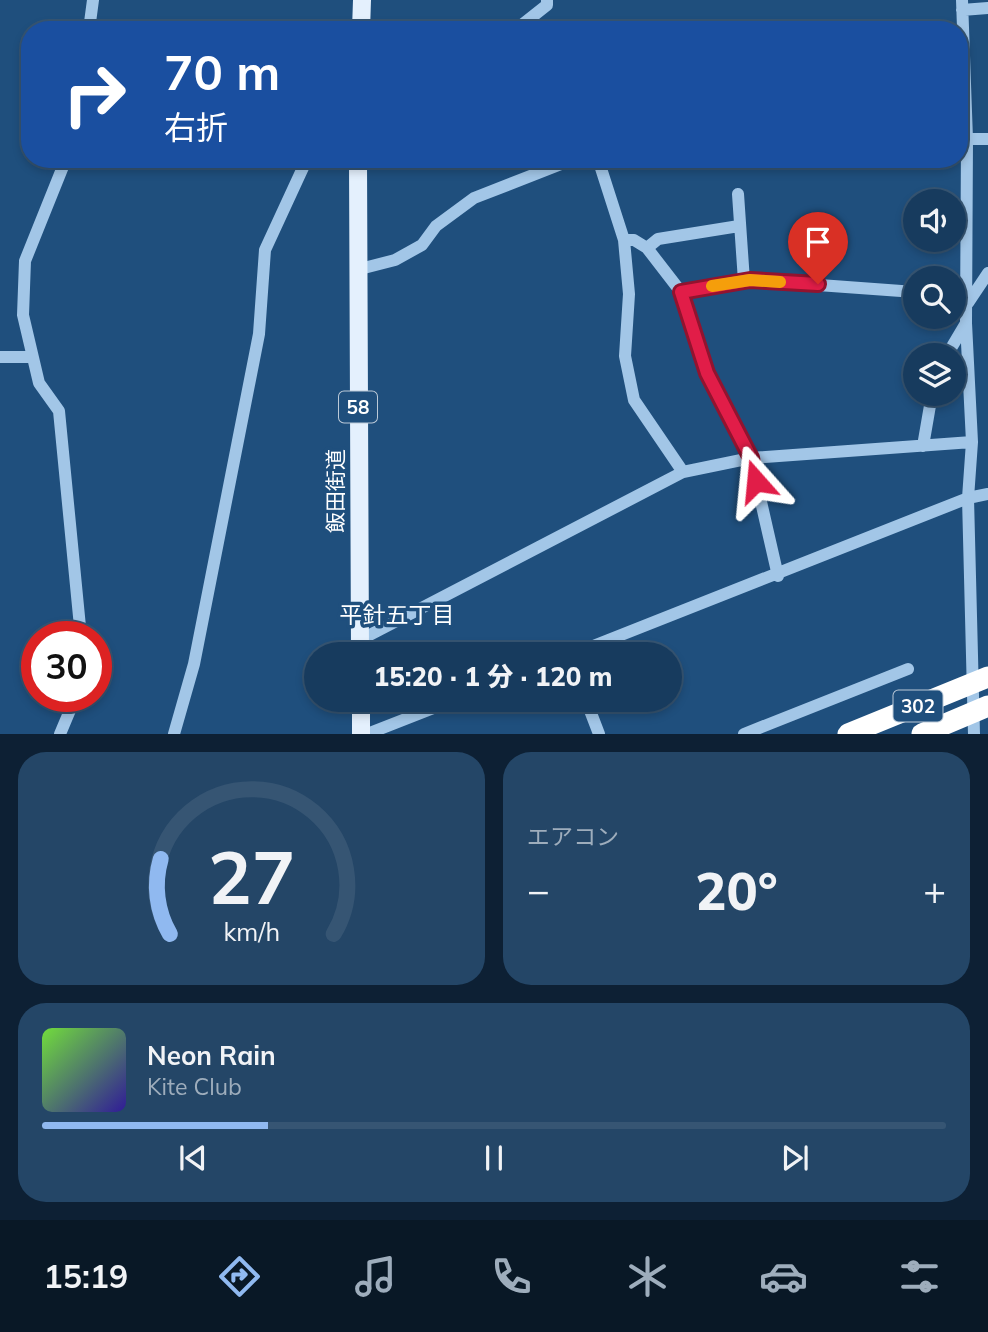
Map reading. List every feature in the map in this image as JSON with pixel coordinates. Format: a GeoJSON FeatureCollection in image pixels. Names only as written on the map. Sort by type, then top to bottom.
{"type":"FeatureCollection","features":[{"type":"Feature","properties":{"kind":"highway","name":"302"},"geometry":{"type":"LineString","coordinates":[[848,733],[980,681]]}},
{"type":"Feature","properties":{"kind":"highway"},"geometry":{"type":"LineString","coordinates":[[922,733],[988,706]]}},
{"type":"Feature","properties":{"kind":"main road"},"geometry":{"type":"LineString","coordinates":[[361,21],[362,0]]}},
{"type":"Feature","properties":{"kind":"main road","name":"飯田街道"},"geometry":{"type":"LineString","coordinates":[[358,168],[356,270],[360,642]]}},
{"type":"Feature","properties":{"kind":"main road"},"geometry":{"type":"LineString","coordinates":[[361,712],[361,733]]}},
{"type":"Feature","properties":{"kind":"street"},"geometry":{"type":"LineString","coordinates":[[90,21],[93,0]]}},
{"type":"Feature","properties":{"kind":"street"},"geometry":{"type":"LineString","coordinates":[[527,21],[547,5],[547,0]]}},
{"type":"Feature","properties":{"kind":"street"},"geometry":{"type":"LineString","coordinates":[[962,5],[988,8]]}},
{"type":"Feature","properties":{"kind":"street"},"geometry":{"type":"LineString","coordinates":[[968,139],[988,139]]}},
{"type":"Feature","properties":{"kind":"street"},"geometry":{"type":"LineString","coordinates":[[62,168],[25,261],[23,315],[40,383],[59,411],[79,621]]}},
{"type":"Feature","properties":{"kind":"street"},"geometry":{"type":"LineString","coordinates":[[174,733],[194,664],[259,334],[264,250],[303,168]]}},
{"type":"Feature","properties":{"kind":"street"},"geometry":{"type":"LineString","coordinates":[[356,270],[395,260],[422,246],[436,226],[474,198],[550,168]]}},
{"type":"Feature","properties":{"kind":"street"},"geometry":{"type":"LineString","coordinates":[[601,168],[624,240],[629,294],[625,356],[634,400],[683,472]]}},
{"type":"Feature","properties":{"kind":"street"},"geometry":{"type":"LineString","coordinates":[[964,168],[968,300],[966,323],[972,442],[968,498],[980,681],[974,733]]}},
{"type":"Feature","properties":{"kind":"street"},"geometry":{"type":"LineString","coordinates":[[738,194],[744,281]]}},
{"type":"Feature","properties":{"kind":"street"},"geometry":{"type":"LineString","coordinates":[[647,248],[658,239],[739,226]]}},
{"type":"Feature","properties":{"kind":"street"},"geometry":{"type":"LineString","coordinates":[[624,240],[634,240],[647,248],[681,292],[707,373],[751,458],[778,576]]}},
{"type":"Feature","properties":{"kind":"street"},"geometry":{"type":"LineString","coordinates":[[968,300],[988,273]]}},
{"type":"Feature","properties":{"kind":"street"},"geometry":{"type":"LineString","coordinates":[[681,292],[744,281],[903,291]]}},
{"type":"Feature","properties":{"kind":"street"},"geometry":{"type":"LineString","coordinates":[[0,357],[32,357]]}},
{"type":"Feature","properties":{"kind":"street"},"geometry":{"type":"LineString","coordinates":[[923,446],[930,406]]}},
{"type":"Feature","properties":{"kind":"street"},"geometry":{"type":"LineString","coordinates":[[371,642],[683,472],[751,458],[972,442]]}},
{"type":"Feature","properties":{"kind":"street"},"geometry":{"type":"LineString","coordinates":[[605,642],[778,576],[968,498],[988,494]]}},
{"type":"Feature","properties":{"kind":"street"},"geometry":{"type":"LineString","coordinates":[[744,733],[908,669]]}},
{"type":"Feature","properties":{"kind":"street"},"geometry":{"type":"LineString","coordinates":[[60,733],[69,712]]}},
{"type":"Feature","properties":{"kind":"street"},"geometry":{"type":"LineString","coordinates":[[367,733],[422,712]]}},
{"type":"Feature","properties":{"kind":"street"},"geometry":{"type":"LineString","coordinates":[[591,712],[599,733]]}},
{"type":"Feature","properties":{"kind":"slow traffic"},"geometry":{"type":"LineString","coordinates":[[712,286],[750,280],[780,282]]}},
{"type":"Feature","properties":{"kind":"district","name":"平針五丁目"},"geometry":{"type":"Point","coordinates":[397,615]}},
{"type":"Feature","properties":{"kind":"route"},"geometry":{"type":"LineString","coordinates":[[756,481],[751,458],[707,373],[681,292],[750,280],[818,284]]}}]}
